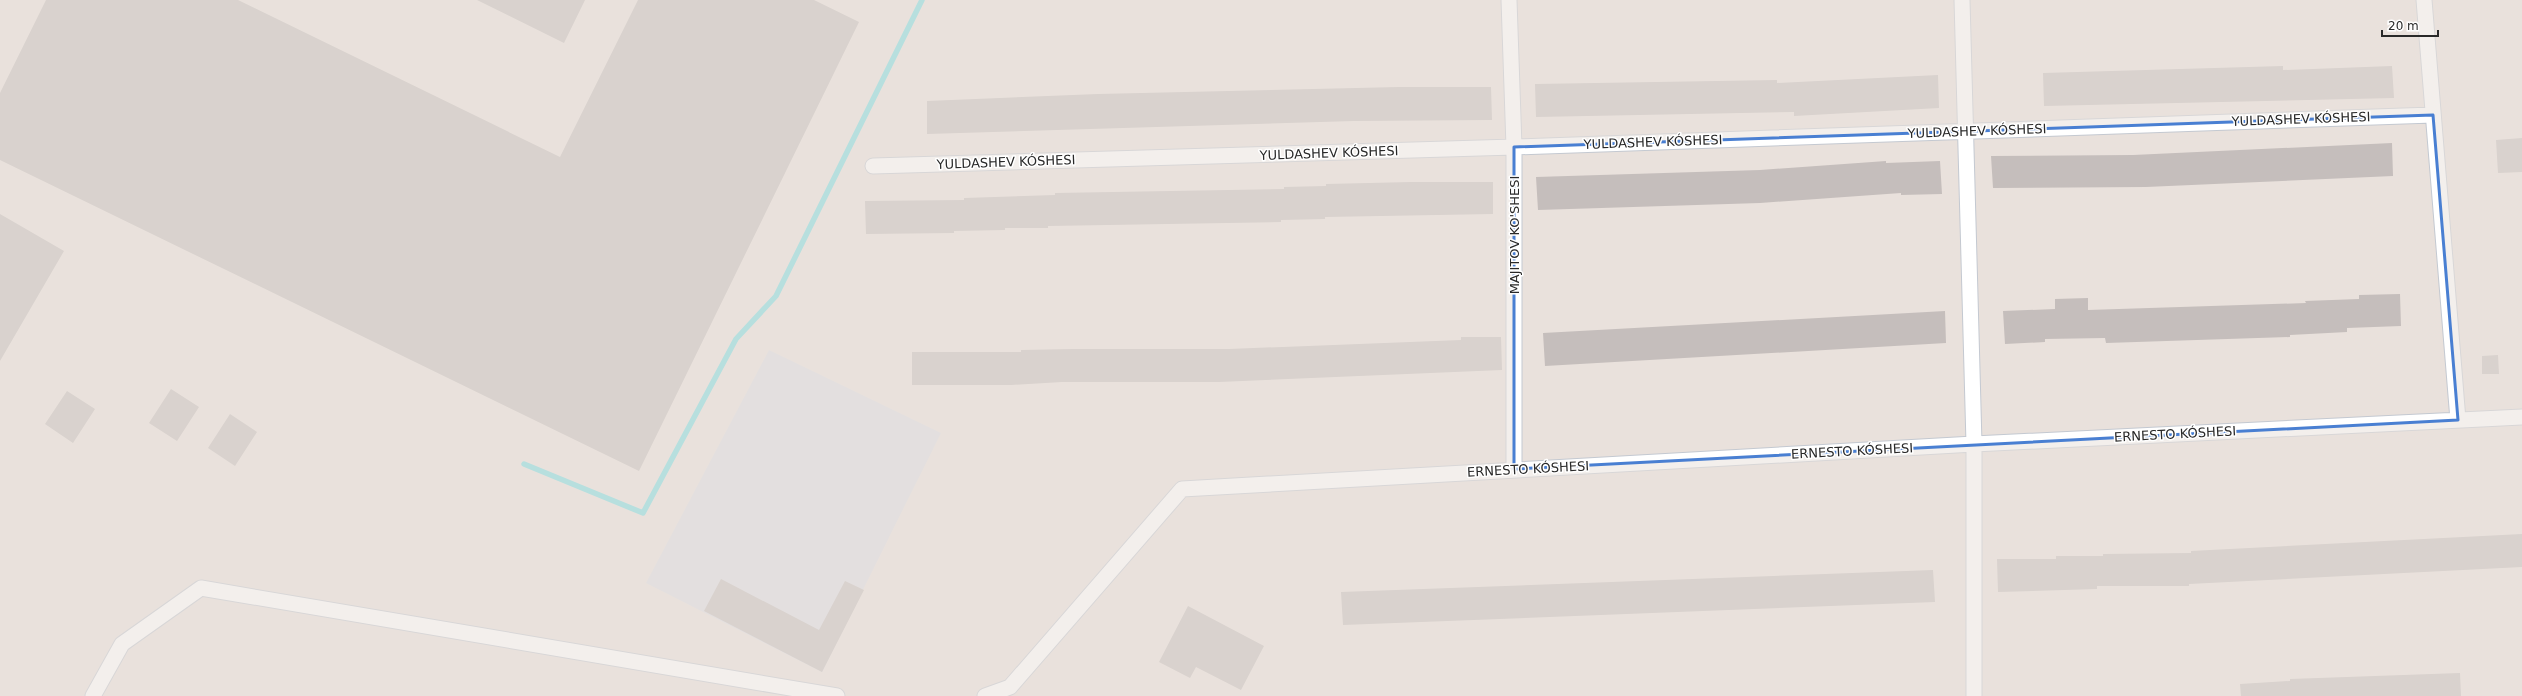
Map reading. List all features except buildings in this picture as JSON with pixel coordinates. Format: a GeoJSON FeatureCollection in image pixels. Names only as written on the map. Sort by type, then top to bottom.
{"type":"FeatureCollection","features":[{"type":"Feature","properties":{"kind":"street","name":"MAJITOV KO'SHESI"},"geometry":{"type":"LineString","coordinates":[[1508,0],[1514,148],[1514,469]]}},
{"type":"Feature","properties":{"kind":"street"},"geometry":{"type":"LineString","coordinates":[[1962,0],[1974,444],[1974,696]]}},
{"type":"Feature","properties":{"kind":"street"},"geometry":{"type":"LineString","coordinates":[[2424,0],[2458,420]]}},
{"type":"Feature","properties":{"kind":"street","name":"YULDASHEV KÓSHESI"},"geometry":{"type":"LineString","coordinates":[[873,166],[1514,148],[2433,115]]}},
{"type":"Feature","properties":{"kind":"street","name":"ERNESTO KÓSHESI"},"geometry":{"type":"LineString","coordinates":[[985,696],[1010,687],[1182,489],[1974,444],[2522,417]]}},
{"type":"Feature","properties":{"kind":"street"},"geometry":{"type":"LineString","coordinates":[[93,696],[122,644],[201,588],[837,696]]}},
{"type":"Feature","properties":{"kind":"highlighted area"},"geometry":{"type":"Polygon","coordinates":[[[2433,115],[2458,420],[1514,469],[1514,147],[2433,115]]]}},
{"type":"Feature","properties":{"kind":"shaded area"},"geometry":{"type":"Polygon","coordinates":[[[769,350],[941,433],[822,672],[646,583],[769,350]]]}},
{"type":"Feature","properties":{"kind":"waterway"},"geometry":{"type":"LineString","coordinates":[[524,464],[643,513],[736,339],[776,296],[922,0]]}}]}
